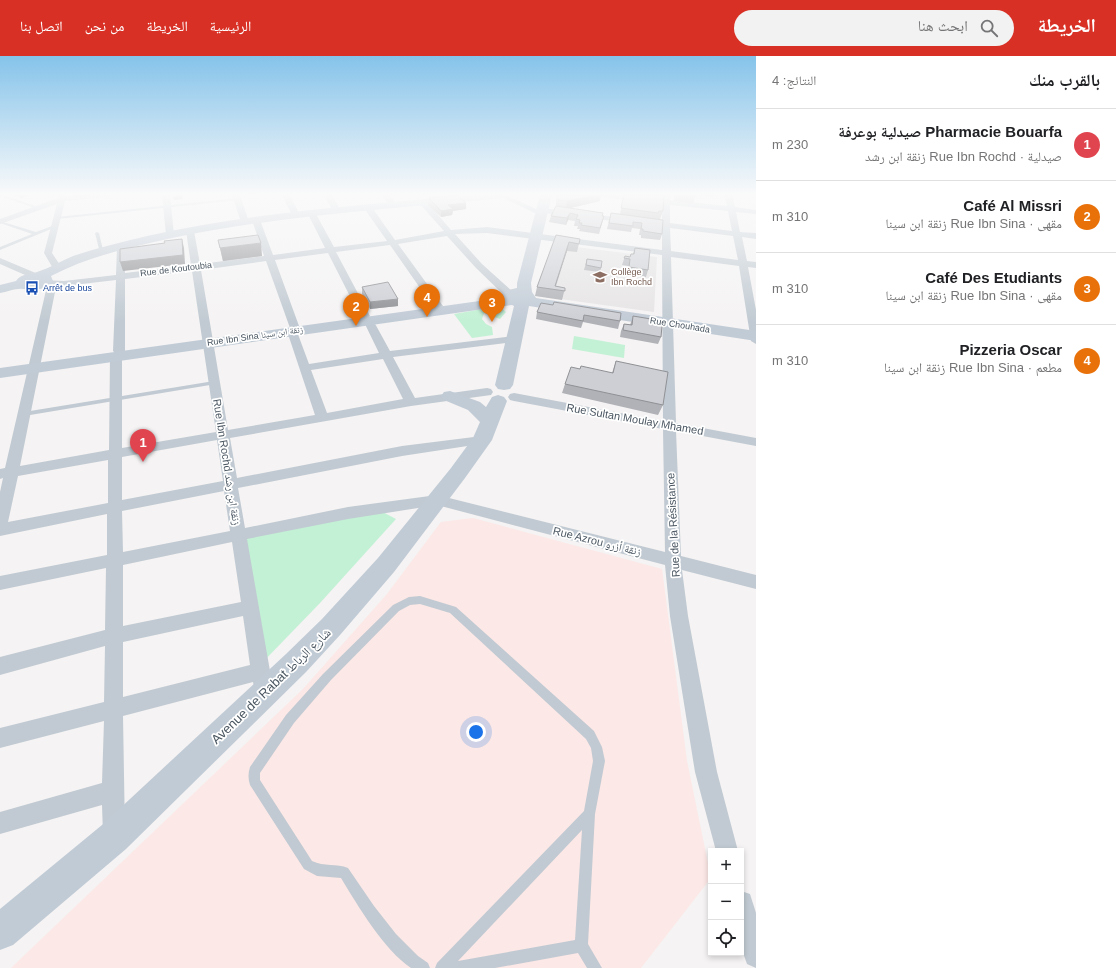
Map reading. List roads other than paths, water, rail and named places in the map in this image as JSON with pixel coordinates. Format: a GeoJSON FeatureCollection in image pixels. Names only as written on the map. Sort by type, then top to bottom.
{"type":"FeatureCollection","features":[{"type":"Feature","properties":{"kind":"street"},"geometry":{"type":"LineString","coordinates":[[52,238],[48,253],[57,268]]}},
{"type":"Feature","properties":{"kind":"street"},"geometry":{"type":"LineString","coordinates":[[0,290],[23,284],[31,286],[57,268],[121,247],[160,238]]}},
{"type":"Feature","properties":{"kind":"street","name":"Rue Ibn Rochd زنقة ابن رشد"},"geometry":{"type":"LineString","coordinates":[[191,238],[262,683]]}},
{"type":"Feature","properties":{"kind":"street"},"geometry":{"type":"LineString","coordinates":[[259,238],[269,258],[322,418]]}},
{"type":"Feature","properties":{"kind":"street"},"geometry":{"type":"LineString","coordinates":[[324,238],[411,402]]}},
{"type":"Feature","properties":{"kind":"street"},"geometry":{"type":"LineString","coordinates":[[389,238],[438,306]]}},
{"type":"Feature","properties":{"kind":"street","name":"Rue de Koutoubia"},"geometry":{"type":"LineString","coordinates":[[43,279],[121,276],[428,238]]}},
{"type":"Feature","properties":{"kind":"street"},"geometry":{"type":"LineString","coordinates":[[454,238],[479,266],[517,300]]}},
{"type":"Feature","properties":{"kind":"street","name":"Avenue de Rabat شارع الرباط"},"geometry":{"type":"LineString","coordinates":[[0,932],[114,837],[262,683],[326,632],[362,594],[437,500],[496,406],[514,339],[517,300],[535,238]]}},
{"type":"Feature","properties":{"kind":"street","name":"Rue de Koutoubia"},"geometry":{"type":"LineString","coordinates":[[540,238],[756,265]]}},
{"type":"Feature","properties":{"kind":"street","name":"Rue de la Résistance"},"geometry":{"type":"LineString","coordinates":[[666,238],[666,322],[673,560],[679,616],[706,772],[726,848]]}},
{"type":"Feature","properties":{"kind":"street"},"geometry":{"type":"LineString","coordinates":[[737,238],[756,338]]}},
{"type":"Feature","properties":{"kind":"street"},"geometry":{"type":"LineString","coordinates":[[114,837],[113,708],[115,454],[121,247]]}},
{"type":"Feature","properties":{"kind":"street"},"geometry":{"type":"LineString","coordinates":[[0,261],[43,279]]}},
{"type":"Feature","properties":{"kind":"street"},"geometry":{"type":"LineString","coordinates":[[0,526],[6,473],[24,414],[34,366],[43,279]]}},
{"type":"Feature","properties":{"kind":"street","name":"Rue Chouhada"},"geometry":{"type":"LineString","coordinates":[[517,300],[666,322],[756,338]]}},
{"type":"Feature","properties":{"kind":"street","name":"Rue Ibn Sina زنقة ابن سينا"},"geometry":{"type":"LineString","coordinates":[[367,318],[438,306],[517,300]]}},
{"type":"Feature","properties":{"kind":"street","name":"Rue Ibn Sina زنقة ابن سينا"},"geometry":{"type":"LineString","coordinates":[[0,368],[34,366],[293,328],[517,300]]}},
{"type":"Feature","properties":{"kind":"street"},"geometry":{"type":"LineString","coordinates":[[305,368],[386,355],[514,339]]}},
{"type":"Feature","properties":{"kind":"street","name":"Rue Ibn Sina زنقة ابن سينا"},"geometry":{"type":"LineString","coordinates":[[0,374],[34,366]]}},
{"type":"Feature","properties":{"kind":"street"},"geometry":{"type":"LineString","coordinates":[[450,396],[474,406],[496,406]]}},
{"type":"Feature","properties":{"kind":"street"},"geometry":{"type":"LineString","coordinates":[[6,473],[450,396],[496,406]]}},
{"type":"Feature","properties":{"kind":"street"},"geometry":{"type":"LineString","coordinates":[[0,530],[402,451],[496,406]]}},
{"type":"Feature","properties":{"kind":"street","name":"Rue Sultan Moulay Mhamed"},"geometry":{"type":"LineString","coordinates":[[496,406],[669,425],[756,442]]}},
{"type":"Feature","properties":{"kind":"street"},"geometry":{"type":"LineString","coordinates":[[0,583],[348,513],[437,500]]}},
{"type":"Feature","properties":{"kind":"street","name":"Rue Azrou زنقة أزرو"},"geometry":{"type":"LineString","coordinates":[[437,500],[756,582]]}},
{"type":"Feature","properties":{"kind":"street"},"geometry":{"type":"LineString","coordinates":[[0,666],[114,636],[250,607]]}},
{"type":"Feature","properties":{"kind":"street"},"geometry":{"type":"LineString","coordinates":[[0,738],[113,708],[262,683]]}},
{"type":"Feature","properties":{"kind":"street"},"geometry":{"type":"LineString","coordinates":[[0,823],[113,792]]}},
{"type":"Feature","properties":{"kind":"street"},"geometry":{"type":"LineString","coordinates":[[744,913],[756,955]]}},
{"type":"Feature","properties":{"kind":"lane"},"geometry":{"type":"LineString","coordinates":[[0,249],[27,238]]}},
{"type":"Feature","properties":{"kind":"lane"},"geometry":{"type":"LineString","coordinates":[[98,238],[102,253]]}},
{"type":"Feature","properties":{"kind":"lane"},"geometry":{"type":"LineString","coordinates":[[24,414],[214,383]]}},
{"type":"Feature","properties":{"kind":"lane"},"geometry":{"type":"LineString","coordinates":[[423,968],[405,955],[357,894],[344,872],[317,870],[308,865],[257,788],[254,781],[254,771],[290,718],[396,608],[409,601],[420,600],[452,610],[590,735],[597,745],[599,752],[597,773],[589,814],[581,946],[595,968]]}},
{"type":"Feature","properties":{"kind":"lane"},"geometry":{"type":"LineString","coordinates":[[442,968],[589,814]]}},
{"type":"Feature","properties":{"kind":"lane"},"geometry":{"type":"LineString","coordinates":[[456,968],[581,946]]}},
{"type":"Feature","properties":{"kind":"place","name":"Collège Ibn Rochd"},"geometry":{"type":"Point","coordinates":[600,277]}},
{"type":"Feature","properties":{"kind":"place","name":"Arrêt de bus"},"geometry":{"type":"Point","coordinates":[32,288]}},
{"type":"Feature","properties":{"kind":"place","name":"Pizzeria Oscar"},"geometry":{"type":"Point","coordinates":[427,317]}},
{"type":"Feature","properties":{"kind":"place","name":"Café Des Etudiants"},"geometry":{"type":"Point","coordinates":[492,322]}},
{"type":"Feature","properties":{"kind":"place","name":"Café Al Missri"},"geometry":{"type":"Point","coordinates":[356,326]}},
{"type":"Feature","properties":{"kind":"place","name":"Pharmacie Bouarfa صيدلية بوعرفة"},"geometry":{"type":"Point","coordinates":[143,462]}}]}
